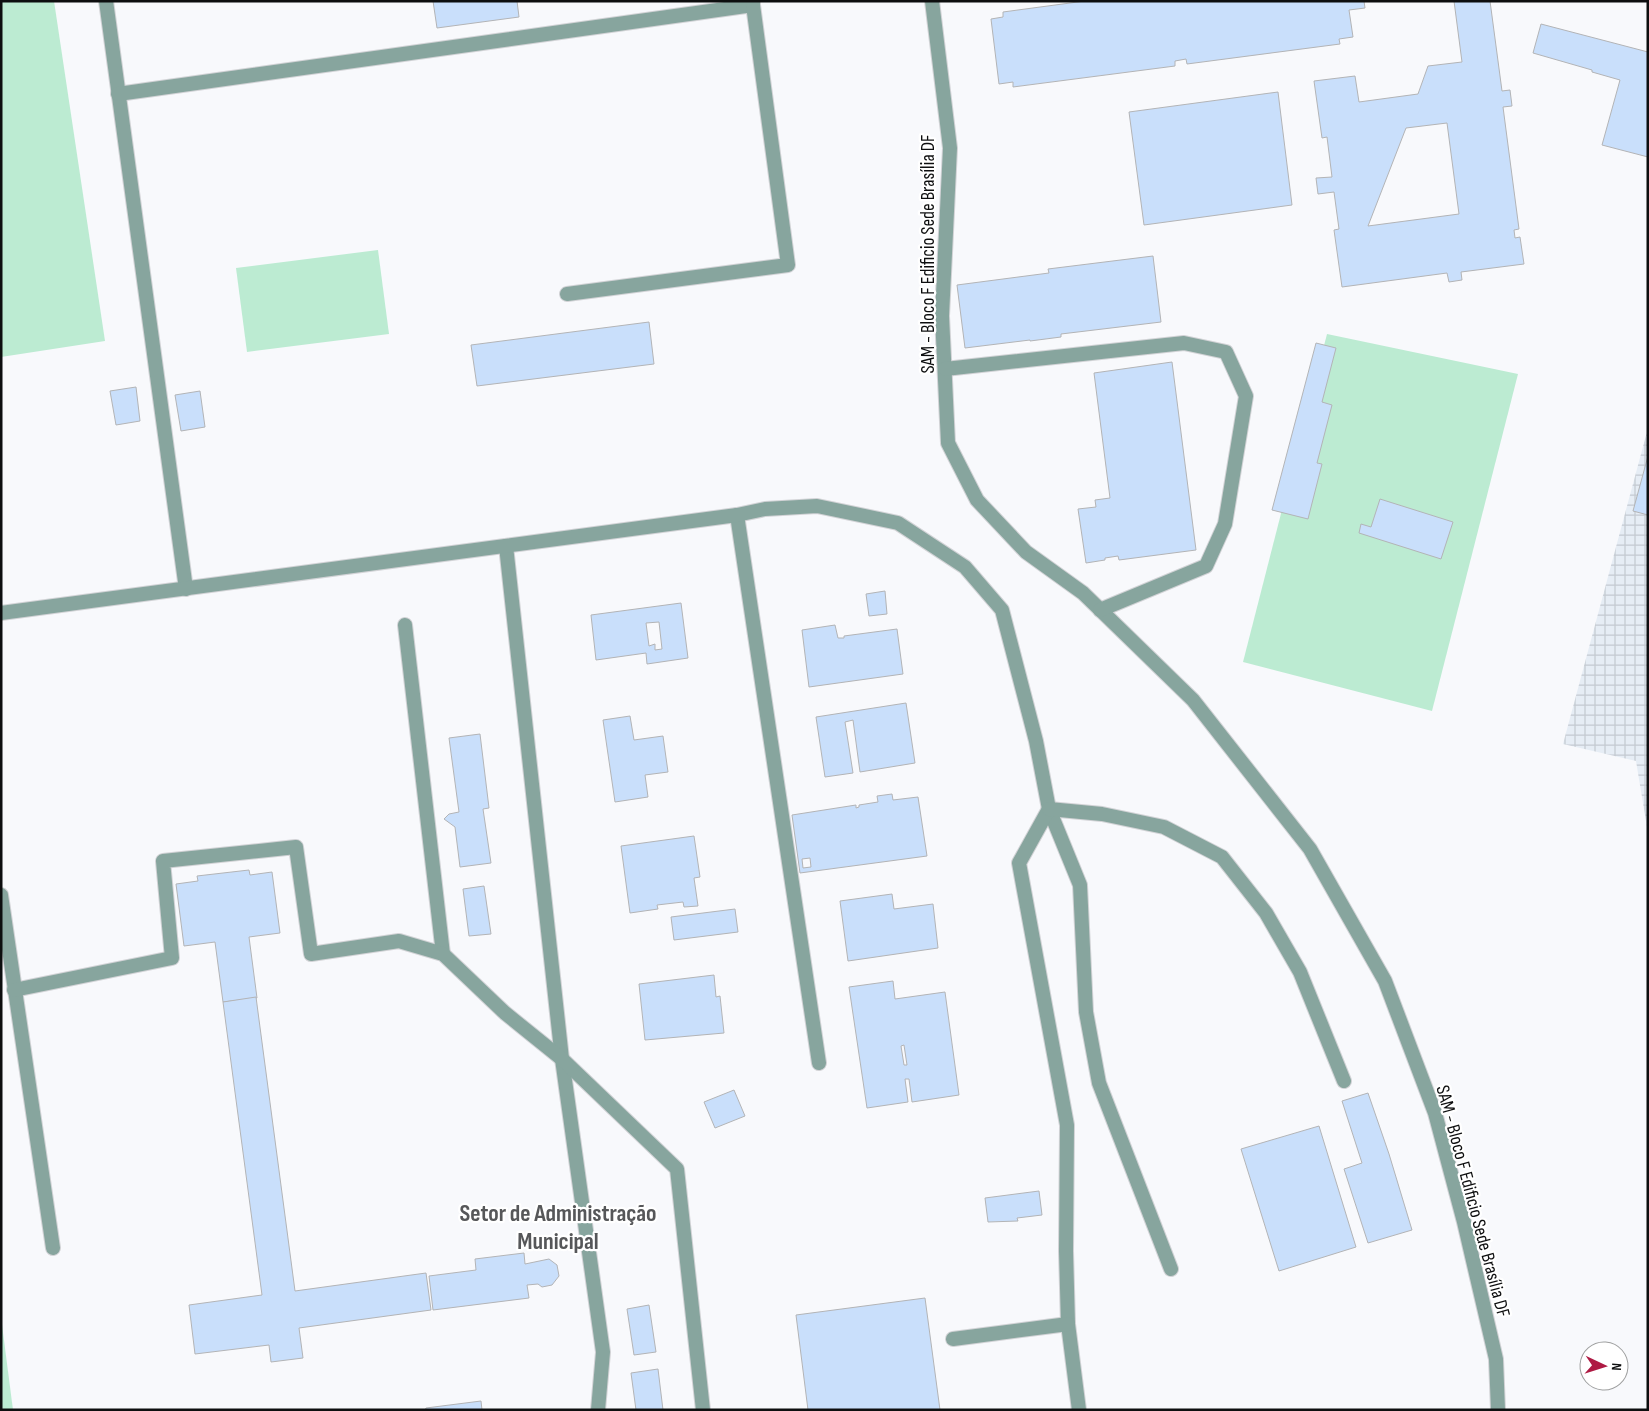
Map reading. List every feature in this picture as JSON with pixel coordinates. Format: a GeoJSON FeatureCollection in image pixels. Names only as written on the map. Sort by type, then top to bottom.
{"type":"FeatureCollection","features":[{"type":"Feature","properties":{"kind":"lane"},"geometry":{"type":"LineString","coordinates":[[106,1],[186,589]]}},
{"type":"Feature","properties":{"kind":"lane","name":"SAM - Bloco F Edificio Sede Brasília DF"},"geometry":{"type":"LineString","coordinates":[[932,1],[950,148],[942,316],[948,443],[977,500],[1026,552],[1083,593],[1193,700],[1310,849],[1385,981],[1435,1112],[1464,1222],[1496,1359],[1498,1410]]}},
{"type":"Feature","properties":{"kind":"lane"},"geometry":{"type":"LineString","coordinates":[[118,94],[753,3],[788,265],[567,294]]}},
{"type":"Feature","properties":{"kind":"lane"},"geometry":{"type":"LineString","coordinates":[[945,369],[1184,343],[1226,352],[1246,396],[1225,524],[1206,566],[1100,610]]}},
{"type":"Feature","properties":{"kind":"lane"},"geometry":{"type":"LineString","coordinates":[[1,614],[737,515],[765,508],[817,506],[898,523],[965,568],[1002,610],[1036,741],[1049,809],[1080,885],[1086,1012],[1098,1082],[1171,1269]]}},
{"type":"Feature","properties":{"kind":"lane"},"geometry":{"type":"LineString","coordinates":[[737,515],[819,1064]]}},
{"type":"Feature","properties":{"kind":"lane"},"geometry":{"type":"LineString","coordinates":[[506,546],[562,1059],[603,1352],[598,1410]]}},
{"type":"Feature","properties":{"kind":"lane"},"geometry":{"type":"LineString","coordinates":[[405,625],[442,954]]}},
{"type":"Feature","properties":{"kind":"lane"},"geometry":{"type":"LineString","coordinates":[[1049,809],[1102,814],[1164,827],[1222,857],[1266,913],[1300,972],[1344,1081]]}},
{"type":"Feature","properties":{"kind":"lane"},"geometry":{"type":"LineString","coordinates":[[1049,809],[1019,863],[1066,1125],[1068,1324],[1078,1410]]}},
{"type":"Feature","properties":{"kind":"lane"},"geometry":{"type":"LineString","coordinates":[[14,990],[172,958],[163,861],[296,847],[311,954],[399,941],[442,954],[505,1013],[562,1059],[677,1168],[703,1410]]}},
{"type":"Feature","properties":{"kind":"lane"},"geometry":{"type":"LineString","coordinates":[[1,895],[52,1248]]}},
{"type":"Feature","properties":{"kind":"lane"},"geometry":{"type":"LineString","coordinates":[[953,1339],[1068,1324]]}},
{"type":"Feature","properties":{"kind":"shaded area"},"geometry":{"type":"Polygon","coordinates":[[[1648,428],[1648,833],[1636,761],[1563,744],[1648,428]]]}},
{"type":"Feature","properties":{"kind":"green space"},"geometry":{"type":"Polygon","coordinates":[[[1,1],[54,1],[105,341],[1,357],[1,1]]]}},
{"type":"Feature","properties":{"kind":"green space"},"geometry":{"type":"Polygon","coordinates":[[[378,250],[389,334],[247,352],[236,268],[378,250]]]}},
{"type":"Feature","properties":{"kind":"green space"},"geometry":{"type":"Polygon","coordinates":[[[1327,334],[1518,374],[1432,711],[1243,662],[1327,334]]]}},
{"type":"Feature","properties":{"kind":"green space"},"geometry":{"type":"Polygon","coordinates":[[[1,1317],[13,1410],[1,1410],[1,1317]]]}},
{"type":"Feature","properties":{"kind":"building"},"geometry":{"type":"Polygon","coordinates":[[[433,1],[517,1],[519,17],[437,28],[433,1]]]}},
{"type":"Feature","properties":{"kind":"building"},"geometry":{"type":"Polygon","coordinates":[[[1085,1],[1364,1],[1365,8],[1349,10],[1353,37],[1339,39],[1340,44],[1187,64],[1186,59],[1175,61],[1175,66],[1013,87],[1013,82],[999,84],[991,19],[1003,17],[1003,12],[1085,1]]]}},
{"type":"Feature","properties":{"kind":"building"},"geometry":{"type":"Polygon","coordinates":[[[1454,1],[1490,1],[1502,91],[1510,90],[1512,106],[1503,107],[1519,229],[1514,230],[1515,238],[1520,237],[1524,264],[1461,272],[1462,280],[1449,282],[1447,273],[1342,287],[1334,230],[1339,229],[1334,192],[1318,194],[1316,178],[1332,177],[1327,137],[1322,138],[1314,81],[1355,76],[1359,102],[1418,94],[1428,66],[1462,62],[1454,1]],[[1447,123],[1406,128],[1368,226],[1459,214],[1447,123]]]}},
{"type":"Feature","properties":{"kind":"building"},"geometry":{"type":"Polygon","coordinates":[[[1541,24],[1648,52],[1648,157],[1602,145],[1620,80],[1533,53],[1541,24]]]}},
{"type":"Feature","properties":{"kind":"building"},"geometry":{"type":"Polygon","coordinates":[[[1278,92],[1292,205],[1144,225],[1129,112],[1278,92]]]}},
{"type":"Feature","properties":{"kind":"building"},"geometry":{"type":"Polygon","coordinates":[[[1153,256],[1161,322],[1061,334],[1061,337],[965,348],[957,285],[1049,273],[1048,269],[1153,256]]]}},
{"type":"Feature","properties":{"kind":"building"},"geometry":{"type":"Polygon","coordinates":[[[649,322],[654,364],[477,386],[471,345],[649,322]]]}},
{"type":"Feature","properties":{"kind":"building"},"geometry":{"type":"Polygon","coordinates":[[[1316,343],[1336,348],[1322,402],[1332,405],[1317,463],[1322,464],[1308,519],[1272,510],[1316,343]]]}},
{"type":"Feature","properties":{"kind":"building"},"geometry":{"type":"Polygon","coordinates":[[[1172,362],[1196,550],[1119,560],[1118,556],[1086,563],[1078,509],[1096,507],[1095,500],[1110,498],[1094,373],[1172,362]]]}},
{"type":"Feature","properties":{"kind":"building"},"geometry":{"type":"Polygon","coordinates":[[[136,387],[140,421],[116,425],[110,391],[136,387]]]}},
{"type":"Feature","properties":{"kind":"building"},"geometry":{"type":"Polygon","coordinates":[[[200,391],[205,427],[181,431],[175,395],[200,391]]]}},
{"type":"Feature","properties":{"kind":"building"},"geometry":{"type":"Polygon","coordinates":[[[1648,456],[1648,515],[1633,511],[1648,456]]]}},
{"type":"Feature","properties":{"kind":"building"},"geometry":{"type":"Polygon","coordinates":[[[1380,499],[1453,522],[1441,559],[1359,533],[1361,524],[1371,527],[1380,499]]]}},
{"type":"Feature","properties":{"kind":"building"},"geometry":{"type":"Polygon","coordinates":[[[885,591],[887,614],[869,616],[866,594],[885,591]]]}},
{"type":"Feature","properties":{"kind":"building"},"geometry":{"type":"Polygon","coordinates":[[[681,603],[688,658],[647,664],[646,653],[596,660],[591,615],[681,603]],[[659,622],[646,623],[649,646],[655,644],[655,650],[662,649],[659,622]]]}},
{"type":"Feature","properties":{"kind":"building"},"geometry":{"type":"Polygon","coordinates":[[[835,625],[838,638],[897,629],[903,674],[809,687],[802,630],[835,625]]]}},
{"type":"Feature","properties":{"kind":"building"},"geometry":{"type":"Polygon","coordinates":[[[906,703],[915,763],[860,772],[853,720],[845,722],[853,773],[825,777],[816,717],[906,703]]]}},
{"type":"Feature","properties":{"kind":"building"},"geometry":{"type":"Polygon","coordinates":[[[630,716],[634,740],[663,736],[668,772],[645,775],[648,797],[615,802],[603,720],[630,716]]]}},
{"type":"Feature","properties":{"kind":"building"},"geometry":{"type":"Polygon","coordinates":[[[480,734],[489,808],[483,809],[491,863],[460,867],[455,827],[444,819],[449,814],[459,812],[449,738],[480,734]]]}},
{"type":"Feature","properties":{"kind":"building"},"geometry":{"type":"Polygon","coordinates":[[[892,794],[893,800],[918,797],[927,856],[800,873],[792,815],[856,805],[856,808],[859,805],[878,802],[877,796],[892,794]],[[810,858],[802,859],[803,868],[811,867],[810,858]]]}},
{"type":"Feature","properties":{"kind":"building"},"geometry":{"type":"Polygon","coordinates":[[[694,836],[700,877],[694,878],[698,906],[684,907],[683,902],[657,905],[658,909],[630,913],[621,846],[694,836]]]}},
{"type":"Feature","properties":{"kind":"building"},"geometry":{"type":"Polygon","coordinates":[[[249,870],[250,875],[272,872],[280,933],[249,937],[257,998],[223,1002],[215,942],[184,946],[176,884],[198,881],[197,876],[249,870]]]}},
{"type":"Feature","properties":{"kind":"building"},"geometry":{"type":"Polygon","coordinates":[[[484,886],[491,934],[469,936],[463,889],[484,886]]]}},
{"type":"Feature","properties":{"kind":"building"},"geometry":{"type":"Polygon","coordinates":[[[892,894],[894,909],[933,904],[938,948],[848,961],[840,901],[892,894]]]}},
{"type":"Feature","properties":{"kind":"building"},"geometry":{"type":"Polygon","coordinates":[[[735,909],[738,932],[674,940],[671,917],[735,909]]]}},
{"type":"Feature","properties":{"kind":"building"},"geometry":{"type":"Polygon","coordinates":[[[714,975],[716,997],[720,996],[724,1033],[645,1040],[639,984],[714,975]]]}},
{"type":"Feature","properties":{"kind":"building"},"geometry":{"type":"Polygon","coordinates":[[[893,981],[895,999],[945,992],[959,1095],[912,1102],[909,1079],[905,1079],[908,1102],[867,1108],[849,987],[893,981]],[[904,1045],[901,1046],[904,1065],[907,1065],[904,1045]]]}},
{"type":"Feature","properties":{"kind":"building"},"geometry":{"type":"Polygon","coordinates":[[[256,997],[295,1291],[426,1273],[431,1310],[299,1328],[303,1358],[271,1362],[269,1345],[195,1354],[189,1305],[262,1295],[223,1002],[256,997]]]}},
{"type":"Feature","properties":{"kind":"building"},"geometry":{"type":"Polygon","coordinates":[[[734,1090],[745,1116],[715,1128],[704,1102],[734,1090]]]}},
{"type":"Feature","properties":{"kind":"building"},"geometry":{"type":"Polygon","coordinates":[[[1368,1093],[1412,1230],[1368,1243],[1344,1169],[1362,1163],[1342,1101],[1368,1093]]]}},
{"type":"Feature","properties":{"kind":"building"},"geometry":{"type":"Polygon","coordinates":[[[1319,1126],[1356,1247],[1279,1271],[1241,1149],[1319,1126]]]}},
{"type":"Feature","properties":{"kind":"building"},"geometry":{"type":"Polygon","coordinates":[[[1039,1191],[1042,1215],[1017,1218],[1018,1221],[988,1222],[985,1198],[1039,1191]]]}},
{"type":"Feature","properties":{"kind":"building"},"geometry":{"type":"Polygon","coordinates":[[[524,1253],[525,1264],[549,1259],[557,1265],[559,1276],[552,1285],[542,1287],[538,1284],[527,1285],[529,1298],[433,1310],[429,1276],[476,1270],[475,1259],[524,1253]]]}},
{"type":"Feature","properties":{"kind":"building"},"geometry":{"type":"Polygon","coordinates":[[[925,1298],[940,1410],[808,1410],[796,1315],[925,1298]]]}},
{"type":"Feature","properties":{"kind":"building"},"geometry":{"type":"Polygon","coordinates":[[[649,1305],[656,1352],[634,1355],[627,1309],[649,1305]]]}},
{"type":"Feature","properties":{"kind":"building"},"geometry":{"type":"Polygon","coordinates":[[[658,1369],[663,1410],[636,1410],[631,1373],[658,1369]]]}},
{"type":"Feature","properties":{"kind":"building"},"geometry":{"type":"Polygon","coordinates":[[[481,1401],[482,1410],[425,1410],[426,1408],[481,1401]]]}},
{"type":"Feature","properties":{"kind":"district","name":"Setor de Administração Municipal"},"geometry":{"type":"Point","coordinates":[558,1227]}}]}
